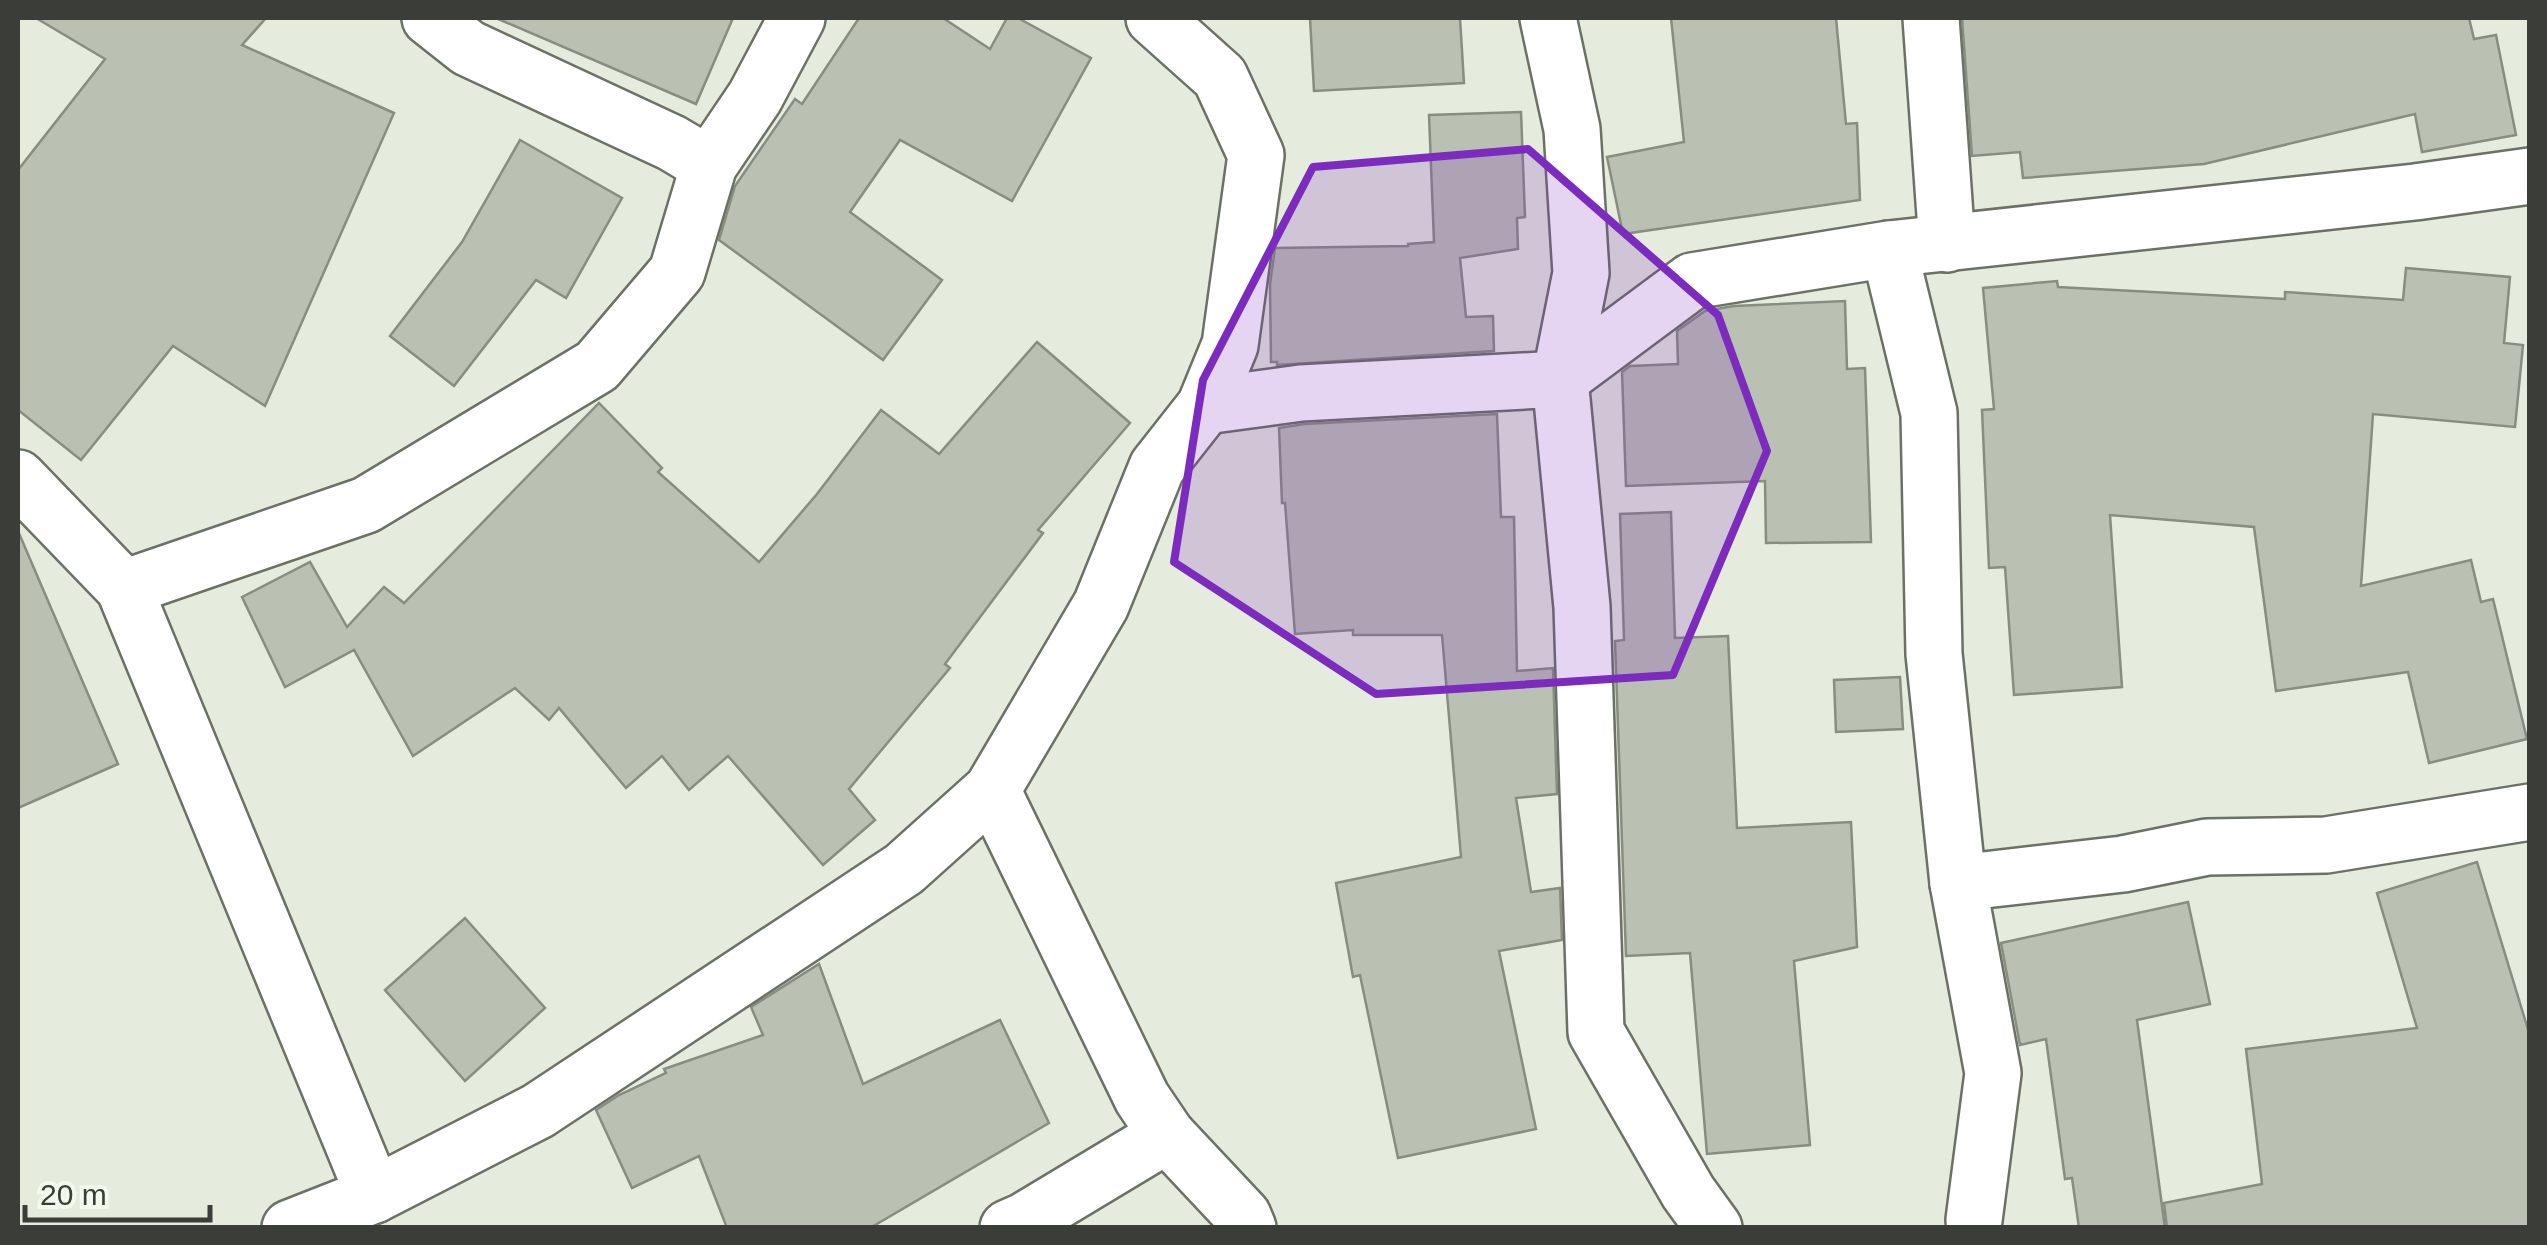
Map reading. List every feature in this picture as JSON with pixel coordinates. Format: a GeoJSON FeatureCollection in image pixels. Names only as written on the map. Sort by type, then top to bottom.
{"type":"FeatureCollection","features":[{"type":"Feature","properties":{"kind":"street"},"geometry":{"type":"LineString","coordinates":[[430,18],[468,48],[672,143],[709,165]]}},
{"type":"Feature","properties":{"kind":"street"},"geometry":{"type":"LineString","coordinates":[[124,588],[366,505],[596,366],[677,272],[709,165],[755,97],[797,18]]}},
{"type":"Feature","properties":{"kind":"street"},"geometry":{"type":"LineString","coordinates":[[290,1228],[374,1194],[538,1111],[904,869],[992,790],[1102,605],[1158,467],[1206,406],[1230,345],[1256,155],[1220,77],[1154,18]]}},
{"type":"Feature","properties":{"kind":"street"},"geometry":{"type":"LineString","coordinates":[[1548,18],[1572,129],[1580,273],[1560,378],[1582,607],[1596,1032],[1688,1192],[1714,1228]]}},
{"type":"Feature","properties":{"kind":"street"},"geometry":{"type":"LineString","coordinates":[[1931,18],[1947,244]]}},
{"type":"Feature","properties":{"kind":"street"},"geometry":{"type":"LineString","coordinates":[[1206,406],[1301,392],[1560,378],[1692,281],[1889,249],[2530,176]]}},
{"type":"Feature","properties":{"kind":"street"},"geometry":{"type":"LineString","coordinates":[[1889,249],[1929,413],[1934,654],[1958,883],[1994,1073],[1971,1225]]}},
{"type":"Feature","properties":{"kind":"street"},"geometry":{"type":"LineString","coordinates":[[18,478],[124,588],[374,1194]]}},
{"type":"Feature","properties":{"kind":"street"},"geometry":{"type":"LineString","coordinates":[[992,790],[1142,1098],[1167,1135],[1242,1216],[1248,1228]]}},
{"type":"Feature","properties":{"kind":"street"},"geometry":{"type":"LineString","coordinates":[[1958,883],[2124,864],[2207,847],[2326,845],[2530,812]]}},
{"type":"Feature","properties":{"kind":"street"},"geometry":{"type":"LineString","coordinates":[[1008,1228],[1167,1135]]}},
{"type":"Feature","properties":{"kind":"highlighted area"},"geometry":{"type":"Polygon","coordinates":[[[1528,149],[1718,315],[1767,451],[1673,675],[1376,694],[1174,562],[1203,380],[1313,167],[1528,149]]]}},
{"type":"Feature","properties":{"kind":"building"},"geometry":{"type":"Polygon","coordinates":[[[36,18],[266,18],[242,45],[394,113],[265,406],[173,346],[81,460],[18,410],[18,170],[105,59],[36,18]]]}},
{"type":"Feature","properties":{"kind":"building"},"geometry":{"type":"Polygon","coordinates":[[[496,18],[733,18],[696,104],[496,18]]]}},
{"type":"Feature","properties":{"kind":"building"},"geometry":{"type":"Polygon","coordinates":[[[859,18],[943,18],[990,49],[1007,18],[1018,18],[1091,58],[1012,201],[900,140],[850,212],[942,280],[883,360],[719,240],[735,186],[795,99],[802,104],[859,18]]]}},
{"type":"Feature","properties":{"kind":"building"},"geometry":{"type":"Polygon","coordinates":[[[1310,18],[1460,18],[1464,83],[1314,91],[1310,18]]]}},
{"type":"Feature","properties":{"kind":"building"},"geometry":{"type":"Polygon","coordinates":[[[1671,18],[1836,18],[1846,124],[1857,123],[1860,200],[1623,234],[1607,157],[1684,142],[1671,18]]]}},
{"type":"Feature","properties":{"kind":"building"},"geometry":{"type":"Polygon","coordinates":[[[1962,18],[2469,18],[2474,39],[2496,35],[2516,135],[2422,152],[2415,114],[2204,164],[2023,178],[2020,152],[1972,156],[1962,18]]]}},
{"type":"Feature","properties":{"kind":"building"},"geometry":{"type":"Polygon","coordinates":[[[1521,112],[1525,217],[1517,218],[1518,249],[1460,258],[1466,317],[1493,316],[1494,351],[1277,365],[1271,362],[1270,284],[1275,248],[1408,246],[1434,242],[1429,115],[1521,112]]]}},
{"type":"Feature","properties":{"kind":"building"},"geometry":{"type":"Polygon","coordinates":[[[520,140],[622,198],[566,298],[536,280],[454,386],[390,336],[462,242],[520,140]]]}},
{"type":"Feature","properties":{"kind":"building"},"geometry":{"type":"Polygon","coordinates":[[[2406,268],[2510,277],[2504,343],[2523,345],[2515,427],[2373,414],[2361,586],[2471,560],[2481,602],[2493,599],[2527,739],[2429,763],[2408,672],[2276,691],[2254,527],[2110,515],[2122,687],[2014,695],[2005,567],[1989,568],[1982,410],[1994,409],[1983,288],[2057,281],[2058,287],[2285,299],[2285,292],[2403,300],[2406,268]]]}},
{"type":"Feature","properties":{"kind":"building"},"geometry":{"type":"Polygon","coordinates":[[[1845,301],[1847,369],[1865,368],[1871,542],[1766,543],[1765,481],[1626,486],[1622,372],[1630,366],[1678,364],[1677,331],[1705,311],[1845,301]]]}},
{"type":"Feature","properties":{"kind":"building"},"geometry":{"type":"Polygon","coordinates":[[[1037,342],[1130,423],[1038,530],[1043,533],[945,664],[950,668],[849,789],[875,820],[823,865],[728,756],[689,790],[662,756],[626,788],[559,708],[549,720],[515,688],[413,756],[354,650],[285,687],[242,597],[310,562],[347,627],[384,587],[404,603],[599,403],[662,468],[658,472],[759,562],[881,410],[939,454],[1037,342]]]}},
{"type":"Feature","properties":{"kind":"building"},"geometry":{"type":"Polygon","coordinates":[[[1497,414],[1501,517],[1514,517],[1517,671],[1553,668],[1557,794],[1516,798],[1531,892],[1560,888],[1562,940],[1499,951],[1536,1129],[1398,1158],[1360,975],[1353,977],[1336,883],[1461,857],[1442,635],[1353,635],[1353,630],[1295,634],[1279,428],[1497,414]]]}},
{"type":"Feature","properties":{"kind":"building"},"geometry":{"type":"Polygon","coordinates":[[[1671,512],[1675,638],[1728,636],[1737,828],[1851,822],[1857,947],[1794,961],[1810,1145],[1707,1154],[1690,953],[1626,956],[1615,641],[1624,640],[1620,514],[1671,512]]]}},
{"type":"Feature","properties":{"kind":"building"},"geometry":{"type":"Polygon","coordinates":[[[18,531],[118,764],[18,808],[18,531]]]}},
{"type":"Feature","properties":{"kind":"building"},"geometry":{"type":"Polygon","coordinates":[[[1900,677],[1903,729],[1836,732],[1834,680],[1900,677]]]}},
{"type":"Feature","properties":{"kind":"building"},"geometry":{"type":"Polygon","coordinates":[[[2477,862],[2530,1036],[2530,1228],[2167,1228],[2164,1203],[2262,1184],[2246,1049],[2417,1028],[2377,893],[2477,862]]]}},
{"type":"Feature","properties":{"kind":"building"},"geometry":{"type":"Polygon","coordinates":[[[2188,902],[2210,1004],[2137,1020],[2165,1228],[2079,1228],[2072,1178],[2065,1179],[2046,1039],[2020,1045],[2001,943],[2188,902]]]}},
{"type":"Feature","properties":{"kind":"building"},"geometry":{"type":"Polygon","coordinates":[[[465,918],[545,1008],[465,1081],[385,990],[465,918]]]}},
{"type":"Feature","properties":{"kind":"building"},"geometry":{"type":"Polygon","coordinates":[[[819,964],[863,1084],[1000,1020],[1049,1123],[870,1228],[727,1228],[699,1156],[632,1188],[596,1110],[666,1073],[664,1069],[763,1035],[751,1007],[819,964]]]}}]}
